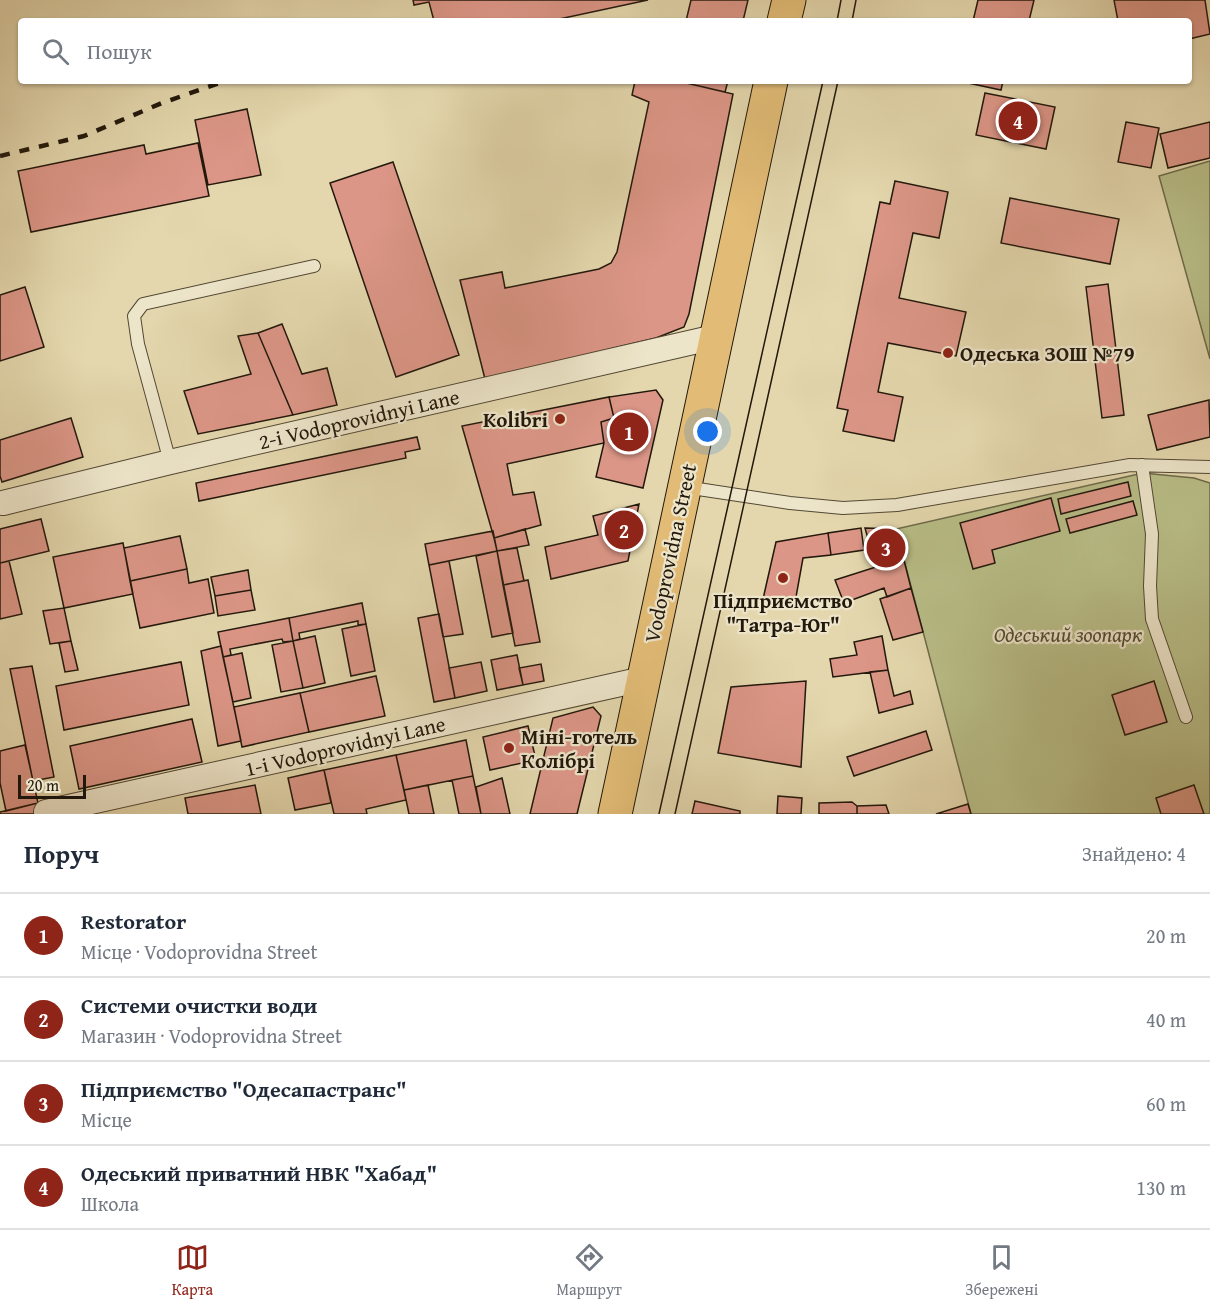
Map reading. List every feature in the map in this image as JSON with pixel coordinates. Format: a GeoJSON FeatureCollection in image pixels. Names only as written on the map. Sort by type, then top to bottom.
{"type":"FeatureCollection","features":[{"type":"Feature","properties":{"kind":"main road"},"geometry":{"type":"LineString","coordinates":[[785,18],[789,0]]}},
{"type":"Feature","properties":{"kind":"main road","name":"Vodoprovidna Street"},"geometry":{"type":"LineString","coordinates":[[615,814],[770,84]]}},
{"type":"Feature","properties":{"kind":"street","name":"2-i Vodoprovidnyi Lane"},"geometry":{"type":"LineString","coordinates":[[3,503],[170,462],[715,337]]}},
{"type":"Feature","properties":{"kind":"street","name":"1-i Vodoprovidnyi Lane"},"geometry":{"type":"LineString","coordinates":[[46,812],[643,679]]}},
{"type":"Feature","properties":{"kind":"lane"},"geometry":{"type":"LineString","coordinates":[[170,462],[134,316],[143,304],[314,266]]}},
{"type":"Feature","properties":{"kind":"lane"},"geometry":{"type":"LineString","coordinates":[[684,486],[790,503],[843,508],[897,505],[1130,465],[1210,467]]}},
{"type":"Feature","properties":{"kind":"lane"},"geometry":{"type":"LineString","coordinates":[[1142,465],[1152,534],[1150,586],[1152,619],[1186,717]]}},
{"type":"Feature","properties":{"kind":"green space"},"geometry":{"type":"Polygon","coordinates":[[[1210,161],[1210,359],[1159,176],[1210,161]]]}},
{"type":"Feature","properties":{"kind":"green space","name":"Одеський зоопарк"},"geometry":{"type":"Polygon","coordinates":[[[1143,473],[1194,478],[1210,483],[1210,814],[971,814],[896,529],[1143,473]]]}},
{"type":"Feature","properties":{"kind":"building"},"geometry":{"type":"Polygon","coordinates":[[[413,0],[648,0],[564,18],[433,18],[429,2],[414,5],[413,0]]]}},
{"type":"Feature","properties":{"kind":"building"},"geometry":{"type":"Polygon","coordinates":[[[691,0],[748,0],[744,18],[687,18],[691,0]]]}},
{"type":"Feature","properties":{"kind":"building"},"geometry":{"type":"Polygon","coordinates":[[[978,0],[1034,0],[1030,18],[974,18],[978,0]]]}},
{"type":"Feature","properties":{"kind":"building"},"geometry":{"type":"Polygon","coordinates":[[[1114,0],[1205,0],[1210,34],[1192,38],[1192,18],[1117,18],[1114,0]]]}},
{"type":"Feature","properties":{"kind":"building"},"geometry":{"type":"Polygon","coordinates":[[[634,84],[690,84],[733,94],[689,314],[684,327],[656,338],[485,379],[460,280],[502,272],[505,288],[599,269],[611,263],[617,252],[649,102],[632,95],[634,84]]]}},
{"type":"Feature","properties":{"kind":"building"},"geometry":{"type":"Polygon","coordinates":[[[690,84],[727,84],[725,92],[690,84]]]}},
{"type":"Feature","properties":{"kind":"building"},"geometry":{"type":"Polygon","coordinates":[[[973,84],[1002,84],[1001,90],[973,84]]]}},
{"type":"Feature","properties":{"kind":"building"},"geometry":{"type":"Polygon","coordinates":[[[985,93],[1055,107],[1046,149],[976,135],[985,93]]]}},
{"type":"Feature","properties":{"kind":"building"},"geometry":{"type":"Polygon","coordinates":[[[247,109],[261,175],[208,185],[195,120],[247,109]]]}},
{"type":"Feature","properties":{"kind":"building"},"geometry":{"type":"Polygon","coordinates":[[[1126,122],[1159,128],[1151,168],[1118,162],[1126,122]]]}},
{"type":"Feature","properties":{"kind":"building"},"geometry":{"type":"Polygon","coordinates":[[[1210,122],[1210,158],[1168,168],[1160,134],[1210,122]]]}},
{"type":"Feature","properties":{"kind":"building"},"geometry":{"type":"Polygon","coordinates":[[[198,143],[209,196],[31,232],[18,171],[144,145],[146,154],[198,143]]]}},
{"type":"Feature","properties":{"kind":"building"},"geometry":{"type":"Polygon","coordinates":[[[393,162],[459,355],[396,377],[330,183],[393,162]]]}},
{"type":"Feature","properties":{"kind":"building"},"geometry":{"type":"Polygon","coordinates":[[[895,181],[948,192],[939,238],[913,233],[899,298],[966,312],[956,356],[888,343],[878,392],[903,397],[894,441],[843,431],[848,410],[837,408],[880,202],[890,204],[895,181]]]}},
{"type":"Feature","properties":{"kind":"building"},"geometry":{"type":"Polygon","coordinates":[[[1010,198],[1119,219],[1110,264],[1001,243],[1010,198]]]}},
{"type":"Feature","properties":{"kind":"building"},"geometry":{"type":"Polygon","coordinates":[[[1108,284],[1124,415],[1102,418],[1086,287],[1108,284]]]}},
{"type":"Feature","properties":{"kind":"building"},"geometry":{"type":"Polygon","coordinates":[[[25,287],[44,347],[0,361],[0,295],[25,287]]]}},
{"type":"Feature","properties":{"kind":"building"},"geometry":{"type":"Polygon","coordinates":[[[282,324],[302,374],[327,368],[337,405],[293,415],[258,333],[282,324]]]}},
{"type":"Feature","properties":{"kind":"building"},"geometry":{"type":"Polygon","coordinates":[[[258,333],[293,415],[198,434],[184,391],[251,374],[238,336],[258,333]]]}},
{"type":"Feature","properties":{"kind":"building"},"geometry":{"type":"Polygon","coordinates":[[[656,390],[663,400],[643,488],[596,477],[604,443],[601,422],[614,418],[609,397],[656,390]]]}},
{"type":"Feature","properties":{"kind":"building"},"geometry":{"type":"Polygon","coordinates":[[[609,397],[614,418],[601,422],[604,443],[507,464],[513,495],[534,492],[541,525],[494,538],[462,426],[609,397]]]}},
{"type":"Feature","properties":{"kind":"building"},"geometry":{"type":"Polygon","coordinates":[[[1209,400],[1210,437],[1157,450],[1148,415],[1209,400]]]}},
{"type":"Feature","properties":{"kind":"building"},"geometry":{"type":"Polygon","coordinates":[[[71,418],[83,457],[2,482],[0,440],[71,418]]]}},
{"type":"Feature","properties":{"kind":"building"},"geometry":{"type":"Polygon","coordinates":[[[417,437],[420,449],[405,452],[406,458],[199,501],[196,483],[417,437]]]}},
{"type":"Feature","properties":{"kind":"building"},"geometry":{"type":"Polygon","coordinates":[[[1128,482],[1131,496],[1061,514],[1058,499],[1128,482]]]}},
{"type":"Feature","properties":{"kind":"building"},"geometry":{"type":"Polygon","coordinates":[[[1051,498],[1060,531],[992,550],[995,563],[973,569],[960,523],[1051,498]]]}},
{"type":"Feature","properties":{"kind":"building"},"geometry":{"type":"Polygon","coordinates":[[[1133,501],[1137,515],[1070,533],[1066,519],[1133,501]]]}},
{"type":"Feature","properties":{"kind":"building"},"geometry":{"type":"Polygon","coordinates":[[[639,504],[628,561],[551,579],[545,547],[598,535],[593,516],[639,504]]]}},
{"type":"Feature","properties":{"kind":"building"},"geometry":{"type":"Polygon","coordinates":[[[41,519],[49,551],[0,563],[0,529],[41,519]]]}},
{"type":"Feature","properties":{"kind":"building"},"geometry":{"type":"Polygon","coordinates":[[[861,528],[864,550],[831,555],[828,533],[861,528]]]}},
{"type":"Feature","properties":{"kind":"building"},"geometry":{"type":"Polygon","coordinates":[[[865,528],[896,529],[911,588],[887,597],[884,588],[844,603],[835,580],[876,567],[865,528]]]}},
{"type":"Feature","properties":{"kind":"building"},"geometry":{"type":"Polygon","coordinates":[[[525,529],[529,545],[497,551],[494,538],[525,529]]]}},
{"type":"Feature","properties":{"kind":"building"},"geometry":{"type":"Polygon","coordinates":[[[493,531],[497,551],[429,565],[425,544],[493,531]]]}},
{"type":"Feature","properties":{"kind":"building","name":"Підприємство \"Татра-Юг\""},"geometry":{"type":"Polygon","coordinates":[[[828,533],[831,555],[803,558],[796,597],[763,599],[776,542],[828,533]]]}},
{"type":"Feature","properties":{"kind":"building"},"geometry":{"type":"Polygon","coordinates":[[[180,536],[187,569],[130,581],[124,548],[180,536]]]}},
{"type":"Feature","properties":{"kind":"building"},"geometry":{"type":"Polygon","coordinates":[[[123,543],[133,594],[64,608],[53,557],[123,543]]]}},
{"type":"Feature","properties":{"kind":"building"},"geometry":{"type":"Polygon","coordinates":[[[517,548],[524,581],[503,585],[497,551],[517,548]]]}},
{"type":"Feature","properties":{"kind":"building"},"geometry":{"type":"Polygon","coordinates":[[[497,551],[513,633],[492,637],[476,556],[497,551]]]}},
{"type":"Feature","properties":{"kind":"building"},"geometry":{"type":"Polygon","coordinates":[[[9,561],[22,614],[0,619],[0,563],[9,561]]]}},
{"type":"Feature","properties":{"kind":"building"},"geometry":{"type":"Polygon","coordinates":[[[449,561],[463,634],[443,637],[429,565],[449,561]]]}},
{"type":"Feature","properties":{"kind":"building"},"geometry":{"type":"Polygon","coordinates":[[[187,569],[189,583],[208,579],[214,613],[140,628],[130,581],[187,569]]]}},
{"type":"Feature","properties":{"kind":"building"},"geometry":{"type":"Polygon","coordinates":[[[248,570],[251,590],[215,596],[211,577],[248,570]]]}},
{"type":"Feature","properties":{"kind":"building"},"geometry":{"type":"Polygon","coordinates":[[[528,580],[540,642],[515,646],[503,585],[528,580]]]}},
{"type":"Feature","properties":{"kind":"building"},"geometry":{"type":"Polygon","coordinates":[[[911,588],[923,632],[893,640],[880,599],[911,588]]]}},
{"type":"Feature","properties":{"kind":"building"},"geometry":{"type":"Polygon","coordinates":[[[251,590],[255,610],[218,616],[215,596],[251,590]]]}},
{"type":"Feature","properties":{"kind":"building"},"geometry":{"type":"Polygon","coordinates":[[[362,603],[366,624],[358,625],[358,621],[299,633],[300,639],[293,641],[289,618],[362,603]]]}},
{"type":"Feature","properties":{"kind":"building"},"geometry":{"type":"Polygon","coordinates":[[[64,608],[71,641],[50,644],[43,611],[64,608]]]}},
{"type":"Feature","properties":{"kind":"building"},"geometry":{"type":"Polygon","coordinates":[[[439,614],[455,698],[434,702],[418,618],[439,614]]]}},
{"type":"Feature","properties":{"kind":"building"},"geometry":{"type":"Polygon","coordinates":[[[289,618],[293,641],[283,642],[282,639],[230,649],[231,655],[223,657],[218,632],[289,618]]]}},
{"type":"Feature","properties":{"kind":"building"},"geometry":{"type":"Polygon","coordinates":[[[366,624],[375,671],[351,676],[342,629],[366,624]]]}},
{"type":"Feature","properties":{"kind":"building"},"geometry":{"type":"Polygon","coordinates":[[[315,636],[325,683],[303,688],[293,641],[315,636]]]}},
{"type":"Feature","properties":{"kind":"building"},"geometry":{"type":"Polygon","coordinates":[[[882,636],[888,670],[833,677],[830,659],[857,655],[854,642],[882,636]]]}},
{"type":"Feature","properties":{"kind":"building"},"geometry":{"type":"Polygon","coordinates":[[[71,641],[78,670],[65,672],[59,643],[71,641]]]}},
{"type":"Feature","properties":{"kind":"building"},"geometry":{"type":"Polygon","coordinates":[[[293,641],[303,688],[281,692],[272,645],[293,641]]]}},
{"type":"Feature","properties":{"kind":"building"},"geometry":{"type":"Polygon","coordinates":[[[221,646],[241,741],[218,746],[201,651],[221,646]]]}},
{"type":"Feature","properties":{"kind":"building"},"geometry":{"type":"Polygon","coordinates":[[[242,653],[251,698],[233,702],[223,657],[242,653]]]}},
{"type":"Feature","properties":{"kind":"building"},"geometry":{"type":"Polygon","coordinates":[[[517,655],[523,685],[497,690],[491,660],[517,655]]]}},
{"type":"Feature","properties":{"kind":"building"},"geometry":{"type":"Polygon","coordinates":[[[181,662],[189,705],[64,730],[56,686],[181,662]]]}},
{"type":"Feature","properties":{"kind":"building"},"geometry":{"type":"Polygon","coordinates":[[[481,662],[487,691],[455,698],[449,668],[481,662]]]}},
{"type":"Feature","properties":{"kind":"building"},"geometry":{"type":"Polygon","coordinates":[[[541,664],[544,681],[523,685],[519,668],[541,664]]]}},
{"type":"Feature","properties":{"kind":"building"},"geometry":{"type":"Polygon","coordinates":[[[32,666],[54,777],[33,781],[10,669],[32,666]]]}},
{"type":"Feature","properties":{"kind":"building"},"geometry":{"type":"Polygon","coordinates":[[[888,670],[894,696],[910,691],[913,704],[879,713],[870,672],[888,670]]]}},
{"type":"Feature","properties":{"kind":"building"},"geometry":{"type":"Polygon","coordinates":[[[376,676],[385,716],[309,732],[300,693],[376,676]]]}},
{"type":"Feature","properties":{"kind":"building"},"geometry":{"type":"Polygon","coordinates":[[[806,681],[801,767],[718,753],[731,687],[806,681]]]}},
{"type":"Feature","properties":{"kind":"building"},"geometry":{"type":"Polygon","coordinates":[[[1154,681],[1167,722],[1125,735],[1112,695],[1154,681]]]}},
{"type":"Feature","properties":{"kind":"building"},"geometry":{"type":"Polygon","coordinates":[[[300,693],[309,732],[242,747],[234,707],[300,693]]]}},
{"type":"Feature","properties":{"kind":"building"},"geometry":{"type":"Polygon","coordinates":[[[593,707],[601,716],[577,814],[530,814],[553,718],[593,707]]]}},
{"type":"Feature","properties":{"kind":"building"},"geometry":{"type":"Polygon","coordinates":[[[192,719],[202,762],[79,789],[70,746],[192,719]]]}},
{"type":"Feature","properties":{"kind":"building","name":"Міні-готель Колібрі"},"geometry":{"type":"Polygon","coordinates":[[[528,726],[536,760],[490,770],[483,737],[528,726]]]}},
{"type":"Feature","properties":{"kind":"building"},"geometry":{"type":"Polygon","coordinates":[[[926,731],[932,750],[854,776],[847,757],[926,731]]]}},
{"type":"Feature","properties":{"kind":"building"},"geometry":{"type":"Polygon","coordinates":[[[466,740],[473,776],[404,790],[396,755],[466,740]]]}},
{"type":"Feature","properties":{"kind":"building"},"geometry":{"type":"Polygon","coordinates":[[[25,745],[38,803],[6,811],[0,783],[0,751],[25,745]]]}},
{"type":"Feature","properties":{"kind":"building"},"geometry":{"type":"Polygon","coordinates":[[[396,755],[406,800],[366,809],[367,814],[334,814],[324,770],[396,755]]]}},
{"type":"Feature","properties":{"kind":"building"},"geometry":{"type":"Polygon","coordinates":[[[324,770],[331,803],[295,810],[288,778],[324,770]]]}},
{"type":"Feature","properties":{"kind":"building"},"geometry":{"type":"Polygon","coordinates":[[[473,776],[481,814],[459,814],[452,780],[473,776]]]}},
{"type":"Feature","properties":{"kind":"building"},"geometry":{"type":"Polygon","coordinates":[[[502,778],[510,814],[481,814],[476,787],[502,778]]]}},
{"type":"Feature","properties":{"kind":"building"},"geometry":{"type":"Polygon","coordinates":[[[255,785],[261,814],[188,814],[185,798],[255,785]]]}},
{"type":"Feature","properties":{"kind":"building"},"geometry":{"type":"Polygon","coordinates":[[[428,785],[434,814],[409,814],[404,790],[428,785]]]}},
{"type":"Feature","properties":{"kind":"building"},"geometry":{"type":"Polygon","coordinates":[[[1194,785],[1204,814],[1161,814],[1156,798],[1194,785]]]}},
{"type":"Feature","properties":{"kind":"building"},"geometry":{"type":"Polygon","coordinates":[[[778,796],[802,798],[801,814],[777,814],[778,796]]]}},
{"type":"Feature","properties":{"kind":"building"},"geometry":{"type":"Polygon","coordinates":[[[695,801],[740,811],[740,814],[692,814],[695,801]]]}},
{"type":"Feature","properties":{"kind":"building"},"geometry":{"type":"Polygon","coordinates":[[[852,802],[857,806],[857,814],[819,814],[819,803],[852,802]]]}},
{"type":"Feature","properties":{"kind":"building"},"geometry":{"type":"Polygon","coordinates":[[[38,803],[40,814],[0,814],[0,812],[38,803]]]}},
{"type":"Feature","properties":{"kind":"building"},"geometry":{"type":"Polygon","coordinates":[[[968,804],[971,814],[936,814],[968,804]]]}},
{"type":"Feature","properties":{"kind":"building"},"geometry":{"type":"Polygon","coordinates":[[[886,805],[889,814],[857,814],[857,806],[886,805]]]}},
{"type":"Feature","properties":{"kind":"tram line"},"geometry":{"type":"LineString","coordinates":[[838,18],[841,0]]}},
{"type":"Feature","properties":{"kind":"tram line"},"geometry":{"type":"LineString","coordinates":[[853,18],[856,0]]}},
{"type":"Feature","properties":{"kind":"tram line"},"geometry":{"type":"LineString","coordinates":[[659,814],[822,84]]}},
{"type":"Feature","properties":{"kind":"tram line"},"geometry":{"type":"LineString","coordinates":[[675,814],[837,84]]}},
{"type":"Feature","properties":{"kind":"railway"},"geometry":{"type":"LineString","coordinates":[[0,156],[84,136],[162,103],[216,84]]}},
{"type":"Feature","properties":{"kind":"place","name":"Одеський приватний НВК \"Хабад\""},"geometry":{"type":"Point","coordinates":[1018,121]}},
{"type":"Feature","properties":{"kind":"place","name":"Одеська ЗОШ №79"},"geometry":{"type":"Point","coordinates":[948,353]}},
{"type":"Feature","properties":{"kind":"place","name":"Kolibri"},"geometry":{"type":"Point","coordinates":[560,419]}},
{"type":"Feature","properties":{"kind":"place","name":"Restorator"},"geometry":{"type":"Point","coordinates":[629,432]}},
{"type":"Feature","properties":{"kind":"place","name":"Системи очистки води"},"geometry":{"type":"Point","coordinates":[624,530]}},
{"type":"Feature","properties":{"kind":"place","name":"Підприємство \"Одесапастранс\""},"geometry":{"type":"Point","coordinates":[886,548]}},
{"type":"Feature","properties":{"kind":"place","name":"Підприємство \"Татра-Юг\""},"geometry":{"type":"Point","coordinates":[783,578]}},
{"type":"Feature","properties":{"kind":"place","name":"Міні-готель Колібрі"},"geometry":{"type":"Point","coordinates":[509,748]}}]}
